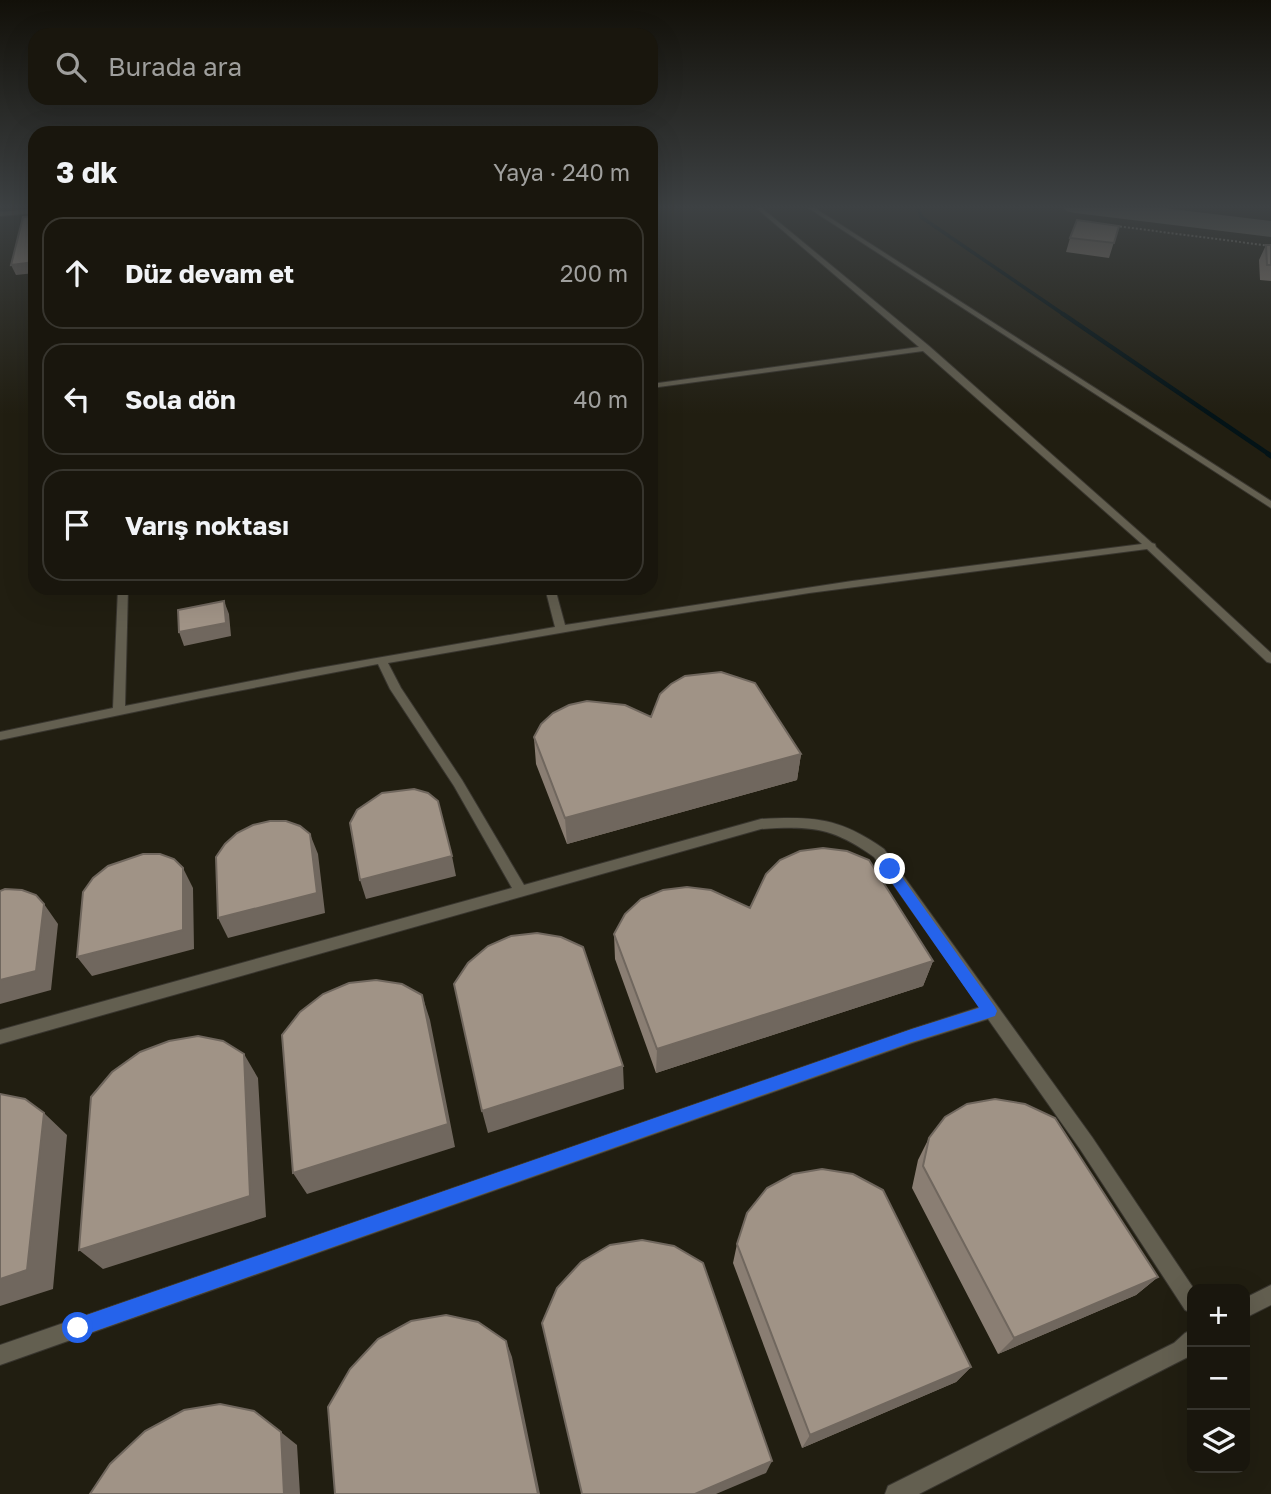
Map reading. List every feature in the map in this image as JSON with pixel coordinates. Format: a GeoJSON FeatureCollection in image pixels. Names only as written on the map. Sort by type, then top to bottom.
{"type":"FeatureCollection","features":[{"type":"Feature","properties":{"kind":"lane"},"geometry":{"type":"LineString","coordinates":[[838,275],[1152,546],[1271,659]]}},
{"type":"Feature","properties":{"kind":"lane"},"geometry":{"type":"LineString","coordinates":[[915,275],[1271,505]]}},
{"type":"Feature","properties":{"kind":"lane"},"geometry":{"type":"LineString","coordinates":[[658,385],[926,348]]}},
{"type":"Feature","properties":{"kind":"lane"},"geometry":{"type":"LineString","coordinates":[[0,736],[120,710],[382,662],[454,646],[811,589],[1152,546]]}},
{"type":"Feature","properties":{"kind":"lane"},"geometry":{"type":"LineString","coordinates":[[120,710],[123,595]]}},
{"type":"Feature","properties":{"kind":"lane"},"geometry":{"type":"LineString","coordinates":[[553,595],[561,629]]}},
{"type":"Feature","properties":{"kind":"lane"},"geometry":{"type":"LineString","coordinates":[[382,662],[396,689],[458,783],[520,890]]}},
{"type":"Feature","properties":{"kind":"lane"},"geometry":{"type":"LineString","coordinates":[[0,1037],[761,824],[829,824],[855,835],[879,853],[1086,1143],[1187,1295]]}},
{"type":"Feature","properties":{"kind":"lane"},"geometry":{"type":"LineString","coordinates":[[0,1355],[990,1011]]}},
{"type":"Feature","properties":{"kind":"lane"},"geometry":{"type":"LineString","coordinates":[[1250,1306],[1271,1295]]}},
{"type":"Feature","properties":{"kind":"lane"},"geometry":{"type":"LineString","coordinates":[[896,1494],[1181,1350],[1187,1345]]}},
{"type":"Feature","properties":{"kind":"building"},"geometry":{"type":"Polygon","coordinates":[[[224,601],[226,623],[179,632],[178,610],[224,601]]]}},
{"type":"Feature","properties":{"kind":"building"},"geometry":{"type":"Polygon","coordinates":[[[721,672],[755,683],[801,754],[565,818],[534,737],[541,724],[553,713],[569,705],[587,701],[625,705],[651,717],[660,694],[671,684],[685,676],[721,672]]]}},
{"type":"Feature","properties":{"kind":"building"},"geometry":{"type":"Polygon","coordinates":[[[414,789],[428,793],[438,801],[452,856],[360,880],[350,823],[357,810],[382,793],[414,789]]]}},
{"type":"Feature","properties":{"kind":"building"},"geometry":{"type":"Polygon","coordinates":[[[270,821],[286,821],[300,826],[310,834],[317,893],[218,918],[216,857],[237,833],[270,821]]]}},
{"type":"Feature","properties":{"kind":"building"},"geometry":{"type":"Polygon","coordinates":[[[823,848],[847,851],[869,860],[933,961],[657,1049],[614,934],[625,914],[641,899],[663,890],[687,887],[711,890],[750,908],[766,874],[780,860],[800,851],[823,848]]]}},
{"type":"Feature","properties":{"kind":"building"},"geometry":{"type":"Polygon","coordinates":[[[143,854],[160,854],[174,859],[183,868],[183,930],[77,957],[83,892],[93,878],[108,866],[143,854]]]}},
{"type":"Feature","properties":{"kind":"building"},"geometry":{"type":"Polygon","coordinates":[[[22,890],[36,895],[44,904],[36,971],[0,980],[0,891],[22,890]]]}},
{"type":"Feature","properties":{"kind":"building"},"geometry":{"type":"Polygon","coordinates":[[[537,933],[561,937],[583,947],[623,1066],[482,1111],[454,984],[468,963],[488,946],[511,936],[537,933]]]}},
{"type":"Feature","properties":{"kind":"building"},"geometry":{"type":"Polygon","coordinates":[[[376,980],[402,984],[422,995],[448,1124],[293,1173],[282,1035],[300,1012],[323,994],[349,983],[376,980]]]}},
{"type":"Feature","properties":{"kind":"building"},"geometry":{"type":"Polygon","coordinates":[[[198,1036],[223,1041],[244,1054],[250,1196],[79,1250],[91,1097],[112,1072],[140,1052],[169,1041],[198,1036]]]}},
{"type":"Feature","properties":{"kind":"building"},"geometry":{"type":"Polygon","coordinates":[[[0,1094],[25,1099],[44,1113],[27,1270],[0,1279],[0,1094]]]}},
{"type":"Feature","properties":{"kind":"building"},"geometry":{"type":"Polygon","coordinates":[[[995,1099],[1025,1104],[1055,1118],[1158,1277],[1014,1338],[923,1166],[929,1138],[945,1117],[967,1104],[995,1099]]]}},
{"type":"Feature","properties":{"kind":"building"},"geometry":{"type":"Polygon","coordinates":[[[822,1169],[853,1174],[883,1190],[971,1367],[810,1435],[737,1244],[747,1213],[767,1188],[793,1174],[822,1169]]]}},
{"type":"Feature","properties":{"kind":"building"},"geometry":{"type":"Polygon","coordinates":[[[642,1240],[674,1246],[703,1263],[772,1461],[695,1494],[582,1494],[542,1323],[557,1288],[581,1262],[610,1245],[642,1240]]]}},
{"type":"Feature","properties":{"kind":"building"},"geometry":{"type":"Polygon","coordinates":[[[446,1315],[478,1322],[506,1341],[538,1494],[335,1494],[328,1407],[350,1369],[378,1339],[411,1321],[446,1315]]]}},
{"type":"Feature","properties":{"kind":"building"},"geometry":{"type":"Polygon","coordinates":[[[220,1404],[254,1411],[281,1432],[284,1494],[90,1494],[110,1464],[145,1431],[184,1410],[220,1404]]]}},
{"type":"Feature","properties":{"kind":"waterway"},"geometry":{"type":"LineString","coordinates":[[1006,275],[1066,316]]}},
{"type":"Feature","properties":{"kind":"waterway"},"geometry":{"type":"LineString","coordinates":[[1063,314],[1270,455]]}},
{"type":"Feature","properties":{"kind":"route"},"geometry":{"type":"LineString","coordinates":[[78,1328],[990,1011],[890,869]]}}]}
